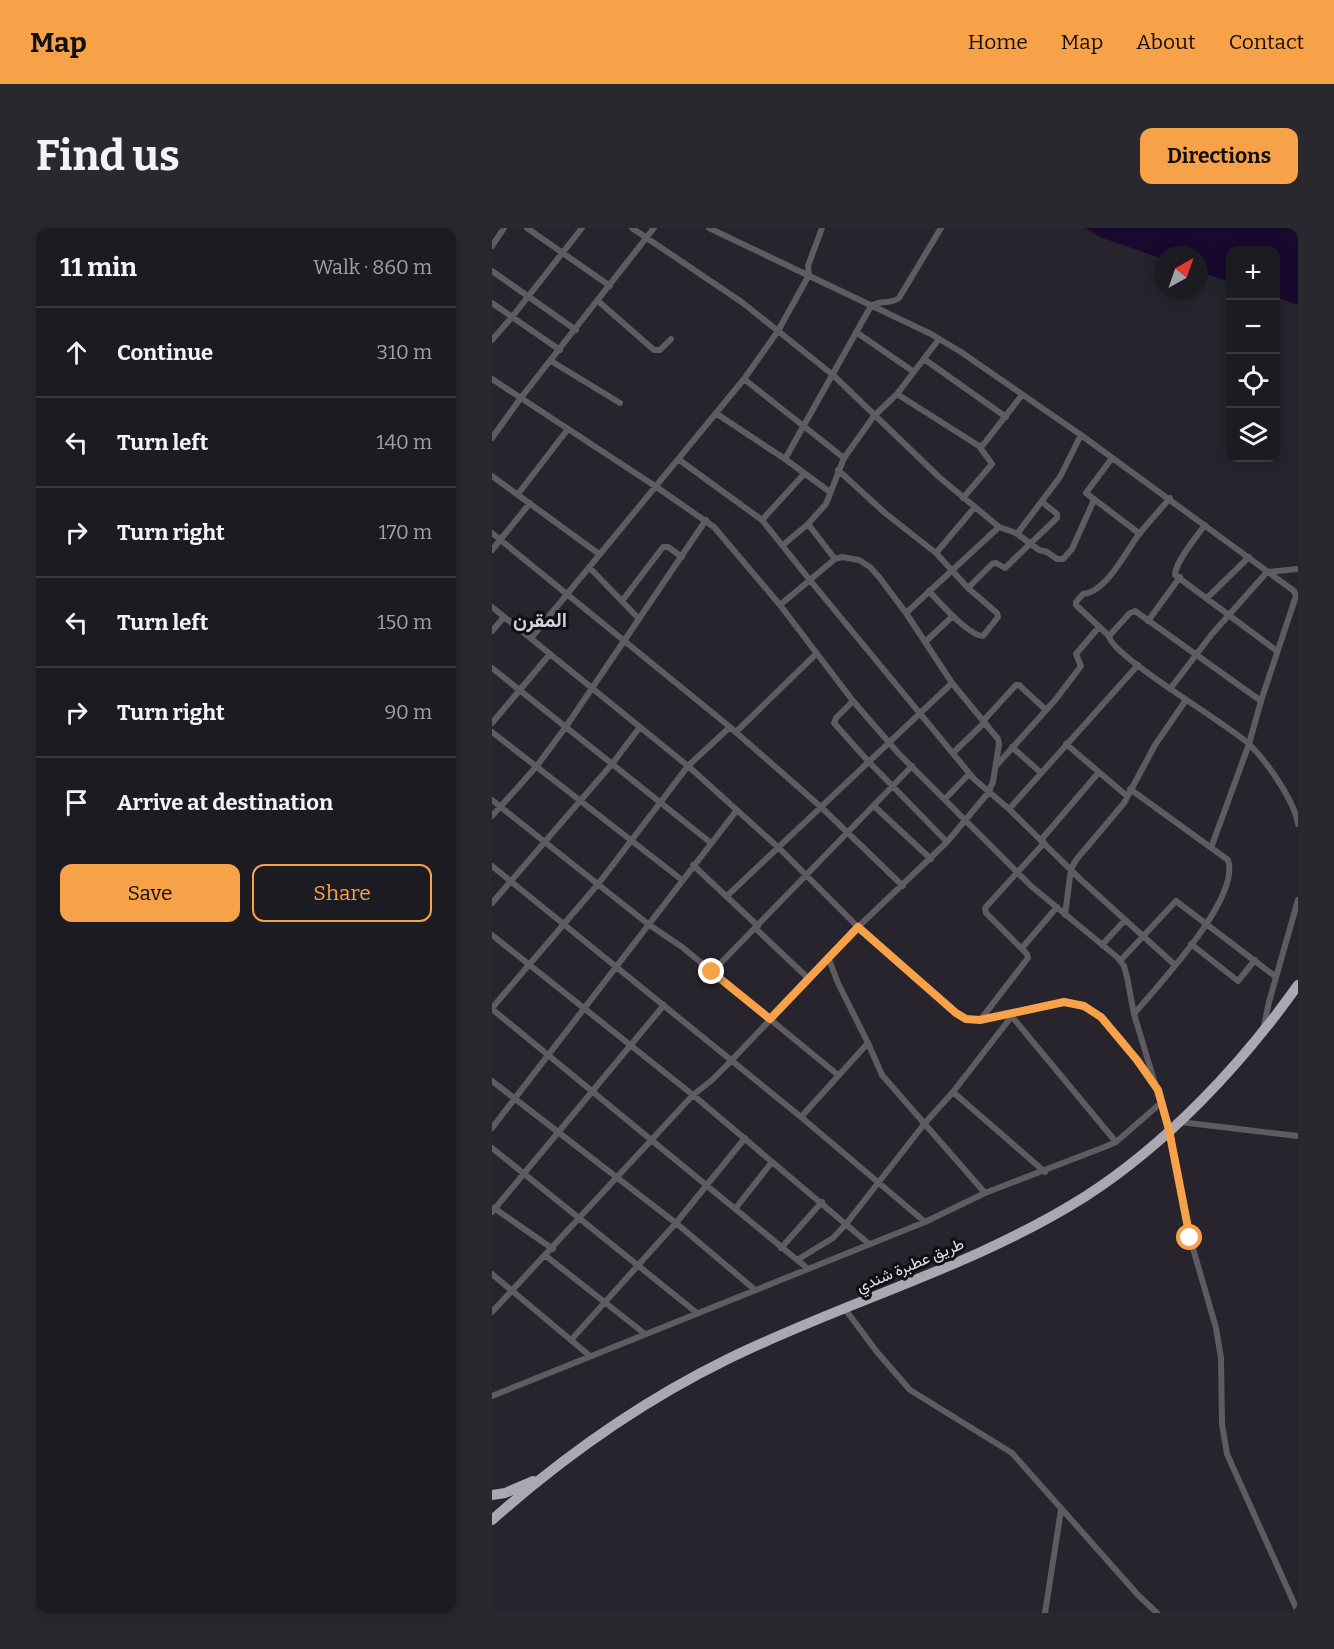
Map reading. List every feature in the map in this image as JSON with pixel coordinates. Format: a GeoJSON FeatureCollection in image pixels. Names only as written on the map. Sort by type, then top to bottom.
{"type":"FeatureCollection","features":[{"type":"Feature","properties":{"kind":"highway","name":"طريق عطبرة شندي"},"geometry":{"type":"LineString","coordinates":[[494,1515],[587,1442],[693,1378],[737,1355],[925,1277],[1042,1222],[1099,1188],[1179,1122],[1219,1083],[1263,1032],[1298,985]]}},
{"type":"Feature","properties":{"kind":"highway"},"geometry":{"type":"LineString","coordinates":[[492,1495],[505,1493],[546,1475]]}},
{"type":"Feature","properties":{"kind":"street"},"geometry":{"type":"LineString","coordinates":[[492,246],[504,228]]}},
{"type":"Feature","properties":{"kind":"street"},"geometry":{"type":"LineString","coordinates":[[527,228],[610,286]]}},
{"type":"Feature","properties":{"kind":"street"},"geometry":{"type":"LineString","coordinates":[[492,340],[582,228]]}},
{"type":"Feature","properties":{"kind":"street"},"geometry":{"type":"LineString","coordinates":[[632,228],[743,303],[833,375],[963,498],[999,527],[1017,534],[1030,545],[1057,559],[1062,559],[1072,549],[1094,500]]}},
{"type":"Feature","properties":{"kind":"street"},"geometry":{"type":"LineString","coordinates":[[492,438],[654,228]]}},
{"type":"Feature","properties":{"kind":"street"},"geometry":{"type":"LineString","coordinates":[[709,228],[939,339],[1170,498],[1294,591],[1296,596],[1249,744],[1211,848]]}},
{"type":"Feature","properties":{"kind":"street"},"geometry":{"type":"LineString","coordinates":[[531,638],[744,379],[778,331],[809,275],[808,266],[822,228]]}},
{"type":"Feature","properties":{"kind":"street"},"geometry":{"type":"LineString","coordinates":[[785,459],[871,306],[877,302],[890,302],[899,298],[941,228]]}},
{"type":"Feature","properties":{"kind":"street"},"geometry":{"type":"LineString","coordinates":[[492,272],[576,330]]}},
{"type":"Feature","properties":{"kind":"street"},"geometry":{"type":"LineString","coordinates":[[598,301],[654,350],[660,350],[671,339]]}},
{"type":"Feature","properties":{"kind":"street"},"geometry":{"type":"LineString","coordinates":[[492,303],[560,350]]}},
{"type":"Feature","properties":{"kind":"street"},"geometry":{"type":"LineString","coordinates":[[856,332],[914,372]]}},
{"type":"Feature","properties":{"kind":"street"},"geometry":{"type":"LineString","coordinates":[[783,545],[808,524],[826,504],[844,458],[874,416],[897,394],[939,339]]}},
{"type":"Feature","properties":{"kind":"street"},"geometry":{"type":"LineString","coordinates":[[924,359],[1006,417]]}},
{"type":"Feature","properties":{"kind":"street"},"geometry":{"type":"LineString","coordinates":[[551,362],[620,403]]}},
{"type":"Feature","properties":{"kind":"street"},"geometry":{"type":"LineString","coordinates":[[492,379],[706,520],[780,605],[853,701],[912,766],[1017,872],[1124,966],[1134,1014],[1162,1102],[1190,1238],[1216,1328],[1221,1358],[1222,1424],[1227,1454],[1298,1612]]}},
{"type":"Feature","properties":{"kind":"street"},"geometry":{"type":"LineString","coordinates":[[744,379],[844,458]]}},
{"type":"Feature","properties":{"kind":"street"},"geometry":{"type":"LineString","coordinates":[[897,394],[979,446],[992,464],[963,498]]}},
{"type":"Feature","properties":{"kind":"street"},"geometry":{"type":"LineString","coordinates":[[979,446],[1006,417],[1022,395]]}},
{"type":"Feature","properties":{"kind":"street"},"geometry":{"type":"LineString","coordinates":[[717,414],[830,492]]}},
{"type":"Feature","properties":{"kind":"street"},"geometry":{"type":"LineString","coordinates":[[518,494],[568,429]]}},
{"type":"Feature","properties":{"kind":"street"},"geometry":{"type":"LineString","coordinates":[[1017,534],[1060,477],[1081,435]]}},
{"type":"Feature","properties":{"kind":"street"},"geometry":{"type":"LineString","coordinates":[[1112,458],[1086,493],[1140,534]]}},
{"type":"Feature","properties":{"kind":"street"},"geometry":{"type":"LineString","coordinates":[[678,459],[762,520],[969,774],[1175,965]]}},
{"type":"Feature","properties":{"kind":"street"},"geometry":{"type":"LineString","coordinates":[[838,470],[885,513],[936,553],[968,588],[997,613],[998,617],[981,637],[953,616],[929,591]]}},
{"type":"Feature","properties":{"kind":"street"},"geometry":{"type":"LineString","coordinates":[[762,520],[804,474]]}},
{"type":"Feature","properties":{"kind":"street"},"geometry":{"type":"LineString","coordinates":[[492,476],[599,554]]}},
{"type":"Feature","properties":{"kind":"street"},"geometry":{"type":"LineString","coordinates":[[1170,498],[1108,578],[1090,594],[1083,594],[1076,605],[1138,665],[1249,744],[1279,782],[1298,824]]}},
{"type":"Feature","properties":{"kind":"street"},"geometry":{"type":"LineString","coordinates":[[968,588],[992,564],[996,563],[1005,568],[1058,516],[1042,502]]}},
{"type":"Feature","properties":{"kind":"street"},"geometry":{"type":"LineString","coordinates":[[492,550],[530,503]]}},
{"type":"Feature","properties":{"kind":"street"},"geometry":{"type":"LineString","coordinates":[[936,553],[974,508]]}},
{"type":"Feature","properties":{"kind":"street"},"geometry":{"type":"LineString","coordinates":[[492,816],[536,767],[565,728],[706,520]]}},
{"type":"Feature","properties":{"kind":"street"},"geometry":{"type":"LineString","coordinates":[[808,524],[835,559]]}},
{"type":"Feature","properties":{"kind":"street"},"geometry":{"type":"LineString","coordinates":[[1205,525],[1175,570],[1175,575],[1277,651]]}},
{"type":"Feature","properties":{"kind":"street"},"geometry":{"type":"LineString","coordinates":[[906,613],[999,527]]}},
{"type":"Feature","properties":{"kind":"street"},"geometry":{"type":"LineString","coordinates":[[492,533],[736,732],[821,807],[903,886]]}},
{"type":"Feature","properties":{"kind":"street"},"geometry":{"type":"LineString","coordinates":[[622,601],[663,547],[668,547],[682,557]]}},
{"type":"Feature","properties":{"kind":"street"},"geometry":{"type":"LineString","coordinates":[[1207,598],[1249,557]]}},
{"type":"Feature","properties":{"kind":"street"},"geometry":{"type":"LineString","coordinates":[[492,1312],[553,1249],[693,1095],[731,1061],[858,927],[931,859],[988,793],[993,782],[999,744],[984,721],[952,682],[906,613],[870,567],[852,558],[835,559],[808,579],[780,605]]}},
{"type":"Feature","properties":{"kind":"street"},"geometry":{"type":"LineString","coordinates":[[589,567],[639,619]]}},
{"type":"Feature","properties":{"kind":"street"},"geometry":{"type":"LineString","coordinates":[[1170,689],[1228,614],[1267,572],[1298,569]]}},
{"type":"Feature","properties":{"kind":"street"},"geometry":{"type":"LineString","coordinates":[[1148,621],[1179,577]]}},
{"type":"Feature","properties":{"kind":"street"},"geometry":{"type":"LineString","coordinates":[[492,607],[688,766],[778,848],[858,927],[956,1013],[966,1019],[980,1020],[1064,1002],[1084,1006],[1101,1017],[1137,1060],[1158,1090]]}},
{"type":"Feature","properties":{"kind":"street"},"geometry":{"type":"LineString","coordinates":[[1109,636],[1132,611],[1261,701]]}},
{"type":"Feature","properties":{"kind":"street"},"geometry":{"type":"LineString","coordinates":[[925,642],[953,616]]}},
{"type":"Feature","properties":{"kind":"street"},"geometry":{"type":"LineString","coordinates":[[492,631],[504,617]]}},
{"type":"Feature","properties":{"kind":"street"},"geometry":{"type":"LineString","coordinates":[[995,766],[1046,710],[1081,666],[1076,654],[1099,627]]}},
{"type":"Feature","properties":{"kind":"street"},"geometry":{"type":"LineString","coordinates":[[736,732],[817,653]]}},
{"type":"Feature","properties":{"kind":"street"},"geometry":{"type":"LineString","coordinates":[[492,723],[550,654]]}},
{"type":"Feature","properties":{"kind":"street"},"geometry":{"type":"LineString","coordinates":[[1009,809],[1040,771],[1138,665]]}},
{"type":"Feature","properties":{"kind":"street"},"geometry":{"type":"LineString","coordinates":[[492,668],[711,843]]}},
{"type":"Feature","properties":{"kind":"street"},"geometry":{"type":"LineString","coordinates":[[727,896],[952,682]]}},
{"type":"Feature","properties":{"kind":"street"},"geometry":{"type":"LineString","coordinates":[[953,753],[1016,685],[1046,710]]}},
{"type":"Feature","properties":{"kind":"street"},"geometry":{"type":"LineString","coordinates":[[1065,915],[1071,869],[1127,796],[1155,745],[1186,700]]}},
{"type":"Feature","properties":{"kind":"street"},"geometry":{"type":"LineString","coordinates":[[853,701],[834,723],[947,842]]}},
{"type":"Feature","properties":{"kind":"street"},"geometry":{"type":"LineString","coordinates":[[492,903],[612,764],[640,727]]}},
{"type":"Feature","properties":{"kind":"street"},"geometry":{"type":"LineString","coordinates":[[730,728],[688,766],[632,842],[492,1009],[807,1268]]}},
{"type":"Feature","properties":{"kind":"street"},"geometry":{"type":"LineString","coordinates":[[492,732],[682,880]]}},
{"type":"Feature","properties":{"kind":"street"},"geometry":{"type":"LineString","coordinates":[[1066,744],[1127,796]]}},
{"type":"Feature","properties":{"kind":"street"},"geometry":{"type":"LineString","coordinates":[[1012,747],[1040,771]]}},
{"type":"Feature","properties":{"kind":"street"},"geometry":{"type":"LineString","coordinates":[[712,972],[912,766]]}},
{"type":"Feature","properties":{"kind":"street"},"geometry":{"type":"LineString","coordinates":[[980,1020],[1028,958],[1022,948],[986,913],[985,908],[1099,772]]}},
{"type":"Feature","properties":{"kind":"street"},"geometry":{"type":"LineString","coordinates":[[945,800],[969,774]]}},
{"type":"Feature","properties":{"kind":"street"},"geometry":{"type":"LineString","coordinates":[[1130,789],[1228,860],[1230,871],[1225,893],[1207,924],[1134,1014]]}},
{"type":"Feature","properties":{"kind":"street"},"geometry":{"type":"LineString","coordinates":[[492,800],[648,924],[682,947],[838,1075]]}},
{"type":"Feature","properties":{"kind":"street"},"geometry":{"type":"LineString","coordinates":[[874,806],[931,859]]}},
{"type":"Feature","properties":{"kind":"street"},"geometry":{"type":"LineString","coordinates":[[492,1128],[737,810]]}},
{"type":"Feature","properties":{"kind":"street"},"geometry":{"type":"LineString","coordinates":[[693,865],[808,978]]}},
{"type":"Feature","properties":{"kind":"street"},"geometry":{"type":"LineString","coordinates":[[492,866],[801,1117],[925,1222]]}},
{"type":"Feature","properties":{"kind":"street"},"geometry":{"type":"LineString","coordinates":[[1263,1032],[1264,1019],[1298,900]]}},
{"type":"Feature","properties":{"kind":"street"},"geometry":{"type":"LineString","coordinates":[[1120,961],[1176,901],[1276,977]]}},
{"type":"Feature","properties":{"kind":"street"},"geometry":{"type":"LineString","coordinates":[[1022,948],[1057,907]]}},
{"type":"Feature","properties":{"kind":"street"},"geometry":{"type":"LineString","coordinates":[[1102,945],[1125,920]]}},
{"type":"Feature","properties":{"kind":"street"},"geometry":{"type":"LineString","coordinates":[[492,935],[746,1138],[868,1243]]}},
{"type":"Feature","properties":{"kind":"street"},"geometry":{"type":"LineString","coordinates":[[1191,944],[1238,981],[1255,960]]}},
{"type":"Feature","properties":{"kind":"street"},"geometry":{"type":"LineString","coordinates":[[828,957],[882,1075],[985,1193]]}},
{"type":"Feature","properties":{"kind":"street"},"geometry":{"type":"LineString","coordinates":[[553,1249],[493,1209],[664,1005]]}},
{"type":"Feature","properties":{"kind":"street"},"geometry":{"type":"LineString","coordinates":[[797,1260],[833,1238],[846,1224],[925,1123],[953,1092],[1011,1014]]}},
{"type":"Feature","properties":{"kind":"street"},"geometry":{"type":"LineString","coordinates":[[1011,1014],[1116,1142]]}},
{"type":"Feature","properties":{"kind":"street"},"geometry":{"type":"LineString","coordinates":[[801,1117],[868,1042]]}},
{"type":"Feature","properties":{"kind":"street"},"geometry":{"type":"LineString","coordinates":[[492,1081],[676,1223],[754,1290]]}},
{"type":"Feature","properties":{"kind":"street"},"geometry":{"type":"LineString","coordinates":[[953,1092],[1045,1172]]}},
{"type":"Feature","properties":{"kind":"street"},"geometry":{"type":"LineString","coordinates":[[492,1396],[925,1222],[985,1193],[1045,1172],[1116,1142],[1162,1102]]}},
{"type":"Feature","properties":{"kind":"street"},"geometry":{"type":"LineString","coordinates":[[1179,1122],[1298,1136]]}},
{"type":"Feature","properties":{"kind":"street"},"geometry":{"type":"LineString","coordinates":[[571,1340],[676,1223],[746,1138]]}},
{"type":"Feature","properties":{"kind":"street"},"geometry":{"type":"LineString","coordinates":[[492,1148],[697,1313]]}},
{"type":"Feature","properties":{"kind":"street"},"geometry":{"type":"LineString","coordinates":[[735,1209],[772,1162]]}},
{"type":"Feature","properties":{"kind":"street"},"geometry":{"type":"LineString","coordinates":[[781,1248],[822,1202]]}},
{"type":"Feature","properties":{"kind":"street"},"geometry":{"type":"LineString","coordinates":[[546,1256],[645,1334]]}},
{"type":"Feature","properties":{"kind":"street"},"geometry":{"type":"LineString","coordinates":[[492,1274],[590,1356]]}},
{"type":"Feature","properties":{"kind":"street"},"geometry":{"type":"LineString","coordinates":[[845,1309],[882,1359],[910,1390],[1012,1453],[1156,1613]]}},
{"type":"Feature","properties":{"kind":"street"},"geometry":{"type":"LineString","coordinates":[[1045,1613],[1062,1510]]}},
{"type":"Feature","properties":{"kind":"shaded area"},"geometry":{"type":"Polygon","coordinates":[[[1085,228],[1298,228],[1298,305],[1280,298],[1280,246],[1226,246],[1226,281],[1208,274],[1208,246],[1154,246],[1154,256],[1100,237],[1085,228]]]}},
{"type":"Feature","properties":{"kind":"district","name":"المقرن"},"geometry":{"type":"Point","coordinates":[540,620]}},
{"type":"Feature","properties":{"kind":"route"},"geometry":{"type":"LineString","coordinates":[[712,972],[770,1019],[858,927],[956,1013],[966,1019],[980,1020],[1064,1002],[1084,1006],[1101,1017],[1137,1060],[1158,1090],[1169,1130],[1190,1238]]}}]}
